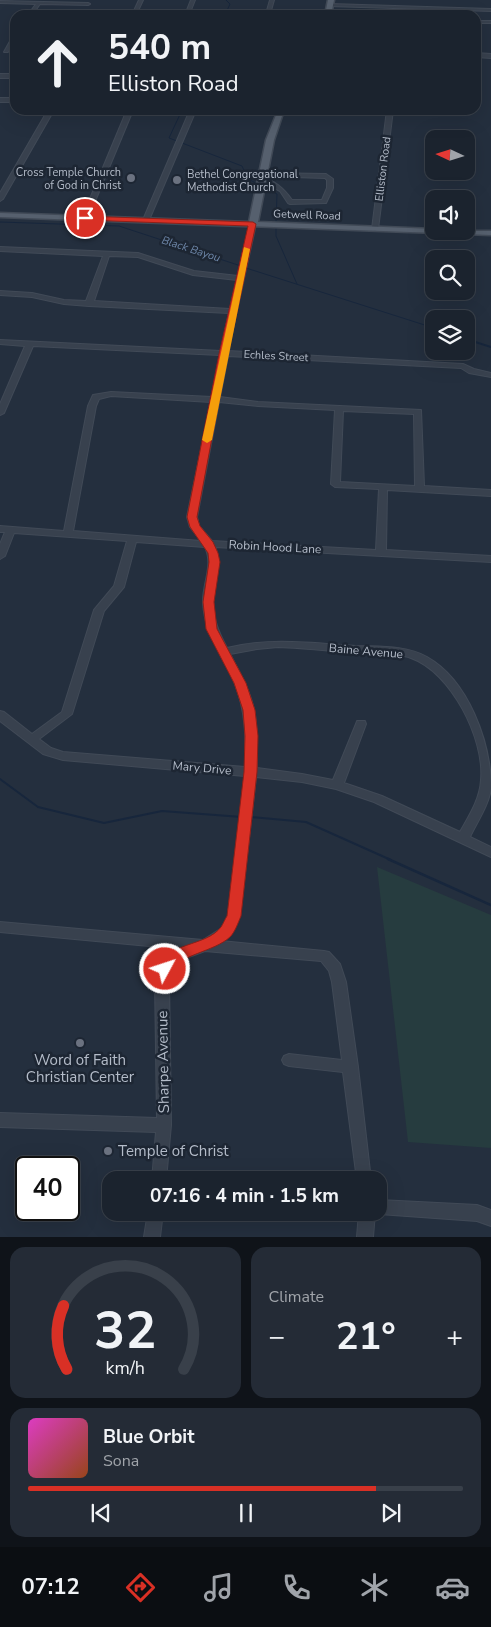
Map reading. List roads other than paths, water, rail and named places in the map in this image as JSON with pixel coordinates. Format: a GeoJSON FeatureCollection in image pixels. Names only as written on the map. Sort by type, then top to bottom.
{"type":"FeatureCollection","features":[{"type":"Feature","properties":{"kind":"main road"},"geometry":{"type":"LineString","coordinates":[[253,224],[272,133],[279,115]]}},
{"type":"Feature","properties":{"kind":"main road","name":"Getwell Road"},"geometry":{"type":"LineString","coordinates":[[0,215],[425,231]]}},
{"type":"Feature","properties":{"kind":"main road","name":"Getwell Road"},"geometry":{"type":"LineString","coordinates":[[475,233],[491,234]]}},
{"type":"Feature","properties":{"kind":"street"},"geometry":{"type":"LineString","coordinates":[[385,0],[394,10]]}},
{"type":"Feature","properties":{"kind":"street"},"geometry":{"type":"LineString","coordinates":[[0,2],[90,2]]}},
{"type":"Feature","properties":{"kind":"street"},"geometry":{"type":"LineString","coordinates":[[85,10],[90,2]]}},
{"type":"Feature","properties":{"kind":"street"},"geometry":{"type":"LineString","coordinates":[[34,10],[39,3]]}},
{"type":"Feature","properties":{"kind":"street"},"geometry":{"type":"LineString","coordinates":[[331,3],[491,10]]}},
{"type":"Feature","properties":{"kind":"street"},"geometry":{"type":"LineString","coordinates":[[0,199],[48,115]]}},
{"type":"Feature","properties":{"kind":"street"},"geometry":{"type":"LineString","coordinates":[[85,218],[128,115]]}},
{"type":"Feature","properties":{"kind":"street"},"geometry":{"type":"LineString","coordinates":[[146,220],[191,115]]}},
{"type":"Feature","properties":{"kind":"street","name":"Elliston Road"},"geometry":{"type":"LineString","coordinates":[[375,229],[389,115]]}},
{"type":"Feature","properties":{"kind":"street"},"geometry":{"type":"LineString","coordinates":[[326,176],[330,179],[330,186],[324,202],[294,202],[288,201],[282,190],[263,177],[326,176]]}},
{"type":"Feature","properties":{"kind":"street"},"geometry":{"type":"LineString","coordinates":[[209,544],[195,527],[192,517],[224,354],[253,224]]}},
{"type":"Feature","properties":{"kind":"street"},"geometry":{"type":"LineString","coordinates":[[0,249],[138,254],[155,258],[184,271],[204,276],[240,278]]}},
{"type":"Feature","properties":{"kind":"street"},"geometry":{"type":"LineString","coordinates":[[89,304],[107,253]]}},
{"type":"Feature","properties":{"kind":"street"},"geometry":{"type":"LineString","coordinates":[[0,294],[32,295],[64,302],[89,304],[233,311]]}},
{"type":"Feature","properties":{"kind":"street","name":"Echles Street"},"geometry":{"type":"LineString","coordinates":[[0,342],[463,366],[472,371],[491,375]]}},
{"type":"Feature","properties":{"kind":"street"},"geometry":{"type":"LineString","coordinates":[[0,414],[30,344]]}},
{"type":"Feature","properties":{"kind":"street"},"geometry":{"type":"LineString","coordinates":[[68,533],[92,406],[96,397],[111,394],[215,399],[258,404],[339,409],[418,412],[420,488]]}},
{"type":"Feature","properties":{"kind":"street"},"geometry":{"type":"LineString","coordinates":[[339,409],[336,484],[491,493]]}},
{"type":"Feature","properties":{"kind":"street"},"geometry":{"type":"LineString","coordinates":[[381,552],[383,488]]}},
{"type":"Feature","properties":{"kind":"street"},"geometry":{"type":"LineString","coordinates":[[0,556],[5,530]]}},
{"type":"Feature","properties":{"kind":"street","name":"Robin Hood Lane"},"geometry":{"type":"LineString","coordinates":[[5,530],[209,544],[491,559]]}},
{"type":"Feature","properties":{"kind":"street"},"geometry":{"type":"LineString","coordinates":[[32,738],[67,714],[99,610],[119,587],[132,538]]}},
{"type":"Feature","properties":{"kind":"street","name":"Sharpe Avenue"},"geometry":{"type":"LineString","coordinates":[[160,1171],[164,1125],[162,980],[166,965],[181,954],[203,946],[226,932],[234,916],[251,772],[252,736],[249,710],[240,683],[212,629],[208,602],[214,562],[209,544]]}},
{"type":"Feature","properties":{"kind":"street","name":"Baine Avenue"},"geometry":{"type":"LineString","coordinates":[[224,652],[246,646],[286,644],[402,653],[422,659],[437,670],[456,692],[477,728],[484,749],[487,778],[482,801],[463,839]]}},
{"type":"Feature","properties":{"kind":"street","name":"Mary Drive"},"geometry":{"type":"LineString","coordinates":[[0,716],[48,751],[63,756],[251,772],[302,778],[337,785],[378,799],[491,852]]}},
{"type":"Feature","properties":{"kind":"street"},"geometry":{"type":"LineString","coordinates":[[337,785],[361,724]]}},
{"type":"Feature","properties":{"kind":"street"},"geometry":{"type":"LineString","coordinates":[[0,927],[324,956],[335,968],[339,982],[363,1171]]}},
{"type":"Feature","properties":{"kind":"street"},"geometry":{"type":"LineString","coordinates":[[289,1060],[351,1067]]}},
{"type":"Feature","properties":{"kind":"street"},"geometry":{"type":"LineString","coordinates":[[0,1120],[164,1125]]}},
{"type":"Feature","properties":{"kind":"street"},"geometry":{"type":"LineString","coordinates":[[387,1208],[477,1213],[491,1218]]}},
{"type":"Feature","properties":{"kind":"street"},"geometry":{"type":"LineString","coordinates":[[152,1237],[155,1221]]}},
{"type":"Feature","properties":{"kind":"street"},"geometry":{"type":"LineString","coordinates":[[365,1237],[366,1221]]}},
{"type":"Feature","properties":{"kind":"waterway"},"geometry":{"type":"LineString","coordinates":[[226,0],[230,4],[227,10]]}},
{"type":"Feature","properties":{"kind":"waterway"},"geometry":{"type":"LineString","coordinates":[[177,141],[169,138],[180,115]]}},
{"type":"Feature","properties":{"kind":"waterway"},"geometry":{"type":"LineString","coordinates":[[182,143],[242,166],[248,179],[258,184]]}},
{"type":"Feature","properties":{"kind":"waterway"},"geometry":{"type":"LineString","coordinates":[[264,187],[277,194],[276,222]]}},
{"type":"Feature","properties":{"kind":"waterway","name":"Black Bayou"},"geometry":{"type":"LineString","coordinates":[[0,222],[119,226],[241,266]]}},
{"type":"Feature","properties":{"kind":"waterway"},"geometry":{"type":"LineString","coordinates":[[276,228],[276,236],[297,284]]}},
{"type":"Feature","properties":{"kind":"waterway","name":"Black Bayou"},"geometry":{"type":"LineString","coordinates":[[246,268],[425,325]]}},
{"type":"Feature","properties":{"kind":"waterway","name":"Black Bayou"},"geometry":{"type":"LineString","coordinates":[[475,342],[491,347]]}},
{"type":"Feature","properties":{"kind":"waterway"},"geometry":{"type":"LineString","coordinates":[[0,779],[38,807],[104,823],[162,811],[242,817]]}},
{"type":"Feature","properties":{"kind":"waterway"},"geometry":{"type":"LineString","coordinates":[[250,817],[306,822],[391,860]]}},
{"type":"Feature","properties":{"kind":"waterway"},"geometry":{"type":"LineString","coordinates":[[388,859],[491,905]]}},
{"type":"Feature","properties":{"kind":"place","name":"Cross Temple Church of God in Christ"},"geometry":{"type":"Point","coordinates":[131,178]}},
{"type":"Feature","properties":{"kind":"place","name":"Bethel Congregational Methodist Church"},"geometry":{"type":"Point","coordinates":[177,180]}},
{"type":"Feature","properties":{"kind":"place","name":"Word of Faith Christian Center"},"geometry":{"type":"Point","coordinates":[80,1043]}},
{"type":"Feature","properties":{"kind":"place","name":"Temple of Christ"},"geometry":{"type":"Point","coordinates":[108,1151]}}]}
